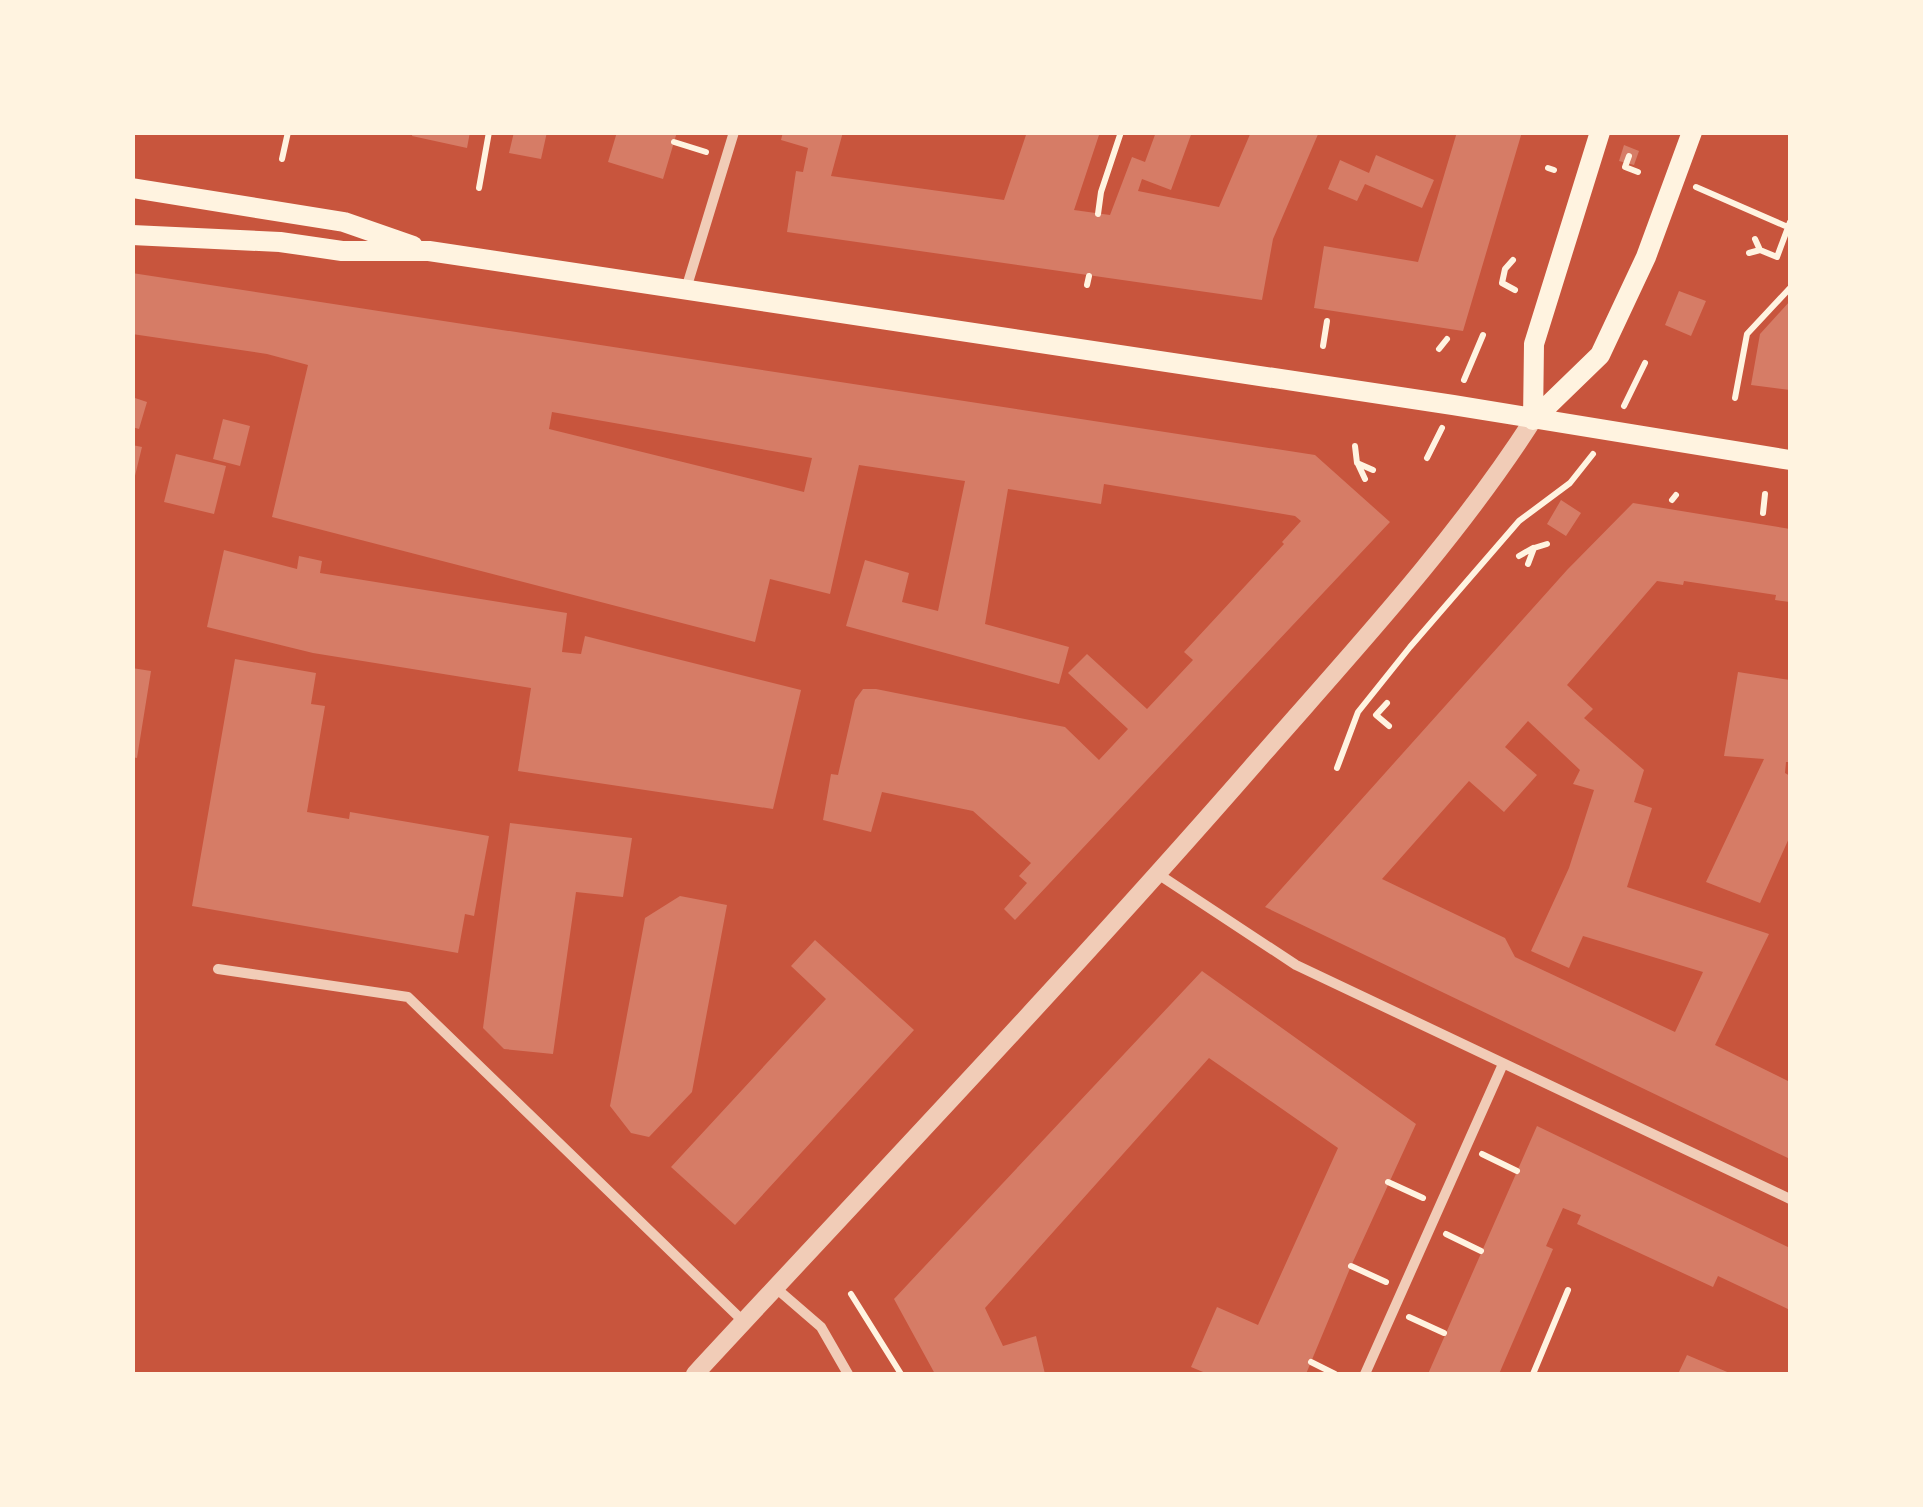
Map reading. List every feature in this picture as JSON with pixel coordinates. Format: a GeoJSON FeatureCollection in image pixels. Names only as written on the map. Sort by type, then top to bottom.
{"type":"FeatureCollection","features":[{"type":"Feature","properties":{"kind":"main road"},"geometry":{"type":"LineString","coordinates":[[1533,420],[1534,344],[1600,132]]}},
{"type":"Feature","properties":{"kind":"main road"},"geometry":{"type":"LineString","coordinates":[[1533,420],[1600,355],[1646,258],[1692,132]]}},
{"type":"Feature","properties":{"kind":"main road"},"geometry":{"type":"LineString","coordinates":[[132,188],[344,222],[429,251]]}},
{"type":"Feature","properties":{"kind":"main road"},"geometry":{"type":"LineString","coordinates":[[132,235],[280,242],[342,251],[429,251],[1790,460]]}},
{"type":"Feature","properties":{"kind":"street"},"geometry":{"type":"LineString","coordinates":[[686,290],[734,132]]}},
{"type":"Feature","properties":{"kind":"street"},"geometry":{"type":"LineString","coordinates":[[696,1374],[1158,874],[1422,569],[1501,470],[1533,420]]}},
{"type":"Feature","properties":{"kind":"street"},"geometry":{"type":"LineString","coordinates":[[1158,874],[1296,964],[1790,1199]]}},
{"type":"Feature","properties":{"kind":"street"},"geometry":{"type":"LineString","coordinates":[[218,969],[408,997],[744,1322]]}},
{"type":"Feature","properties":{"kind":"street"},"geometry":{"type":"LineString","coordinates":[[1365,1374],[1503,1064]]}},
{"type":"Feature","properties":{"kind":"street"},"geometry":{"type":"LineString","coordinates":[[776,1289],[822,1327],[848,1374]]}},
{"type":"Feature","properties":{"kind":"path"},"geometry":{"type":"LineString","coordinates":[[282,159],[288,132]]}},
{"type":"Feature","properties":{"kind":"path"},"geometry":{"type":"LineString","coordinates":[[479,188],[490,132]]}},
{"type":"Feature","properties":{"kind":"path"},"geometry":{"type":"LineString","coordinates":[[1098,214],[1101,192],[1121,132]]}},
{"type":"Feature","properties":{"kind":"path"},"geometry":{"type":"LineString","coordinates":[[674,142],[726,158]]}},
{"type":"Feature","properties":{"kind":"path"},"geometry":{"type":"LineString","coordinates":[[1629,156],[1626,167],[1638,172]]}},
{"type":"Feature","properties":{"kind":"path"},"geometry":{"type":"LineString","coordinates":[[1677,178],[1790,226],[1777,257],[1760,250],[1749,252]]}},
{"type":"Feature","properties":{"kind":"path"},"geometry":{"type":"LineString","coordinates":[[1755,239],[1760,250]]}},
{"type":"Feature","properties":{"kind":"path"},"geometry":{"type":"LineString","coordinates":[[1509,258],[1502,283],[1515,290]]}},
{"type":"Feature","properties":{"kind":"path"},"geometry":{"type":"LineString","coordinates":[[1736,398],[1747,334],[1790,288]]}},
{"type":"Feature","properties":{"kind":"path"},"geometry":{"type":"LineString","coordinates":[[1323,346],[1326,321]]}},
{"type":"Feature","properties":{"kind":"path"},"geometry":{"type":"LineString","coordinates":[[1439,349],[1447,340]]}},
{"type":"Feature","properties":{"kind":"path"},"geometry":{"type":"LineString","coordinates":[[1355,446],[1357,463],[1365,479]]}},
{"type":"Feature","properties":{"kind":"path"},"geometry":{"type":"LineString","coordinates":[[1357,463],[1373,470]]}},
{"type":"Feature","properties":{"kind":"path"},"geometry":{"type":"LineString","coordinates":[[1337,768],[1358,712],[1389,673],[1519,522],[1570,483]]}},
{"type":"Feature","properties":{"kind":"path"},"geometry":{"type":"LineString","coordinates":[[1762,513],[1765,494]]}},
{"type":"Feature","properties":{"kind":"path"},"geometry":{"type":"LineString","coordinates":[[1518,556],[1548,544]]}},
{"type":"Feature","properties":{"kind":"path"},"geometry":{"type":"LineString","coordinates":[[1528,564],[1534,548]]}},
{"type":"Feature","properties":{"kind":"path"},"geometry":{"type":"LineString","coordinates":[[1387,702],[1376,715],[1389,726]]}},
{"type":"Feature","properties":{"kind":"path"},"geometry":{"type":"LineString","coordinates":[[1466,1147],[1517,1170]]}},
{"type":"Feature","properties":{"kind":"path"},"geometry":{"type":"LineString","coordinates":[[1388,1182],[1440,1205]]}},
{"type":"Feature","properties":{"kind":"path"},"geometry":{"type":"LineString","coordinates":[[1430,1227],[1481,1251]]}},
{"type":"Feature","properties":{"kind":"path"},"geometry":{"type":"LineString","coordinates":[[1351,1266],[1402,1290]]}},
{"type":"Feature","properties":{"kind":"path"},"geometry":{"type":"LineString","coordinates":[[1534,1374],[1568,1290]]}},
{"type":"Feature","properties":{"kind":"path"},"geometry":{"type":"LineString","coordinates":[[851,1294],[901,1374]]}},
{"type":"Feature","properties":{"kind":"path"},"geometry":{"type":"LineString","coordinates":[[1393,1310],[1444,1333]]}},
{"type":"Feature","properties":{"kind":"path"},"geometry":{"type":"LineString","coordinates":[[1310,1362],[1336,1374]]}},
{"type":"Feature","properties":{"kind":"building"},"geometry":{"type":"Polygon","coordinates":[[[413,132],[470,132],[467,148],[412,136],[413,132]]]}},
{"type":"Feature","properties":{"kind":"building"},"geometry":{"type":"Polygon","coordinates":[[[514,132],[547,132],[541,159],[509,153],[514,132]]]}},
{"type":"Feature","properties":{"kind":"building"},"geometry":{"type":"Polygon","coordinates":[[[617,132],[677,132],[663,179],[608,162],[617,132]]]}},
{"type":"Feature","properties":{"kind":"building"},"geometry":{"type":"Polygon","coordinates":[[[783,132],[843,132],[831,176],[1004,200],[1027,132],[1100,132],[1074,210],[1110,215],[1132,157],[1145,162],[1156,132],[1192,132],[1171,190],[1142,179],[1138,191],[1219,207],[1251,132],[1319,132],[1273,239],[1262,300],[787,232],[796,171],[803,172],[808,148],[781,140],[783,132]]]}},
{"type":"Feature","properties":{"kind":"building"},"geometry":{"type":"Polygon","coordinates":[[[1457,132],[1522,132],[1463,331],[1314,308],[1324,246],[1418,262],[1457,132]]]}},
{"type":"Feature","properties":{"kind":"building"},"geometry":{"type":"Polygon","coordinates":[[[1624,145],[1639,151],[1634,165],[1619,161],[1624,145]]]}},
{"type":"Feature","properties":{"kind":"building"},"geometry":{"type":"Polygon","coordinates":[[[1376,155],[1434,180],[1422,208],[1365,184],[1357,201],[1328,189],[1340,160],[1369,173],[1376,155]]]}},
{"type":"Feature","properties":{"kind":"building"},"geometry":{"type":"Polygon","coordinates":[[[132,273],[1315,455],[1390,522],[1015,920],[1004,909],[1027,883],[1019,876],[1031,863],[973,811],[882,792],[871,832],[823,820],[831,774],[838,775],[855,700],[863,689],[876,689],[1065,727],[1099,760],[1128,729],[1068,673],[1087,654],[1147,709],[1193,660],[1184,652],[1284,544],[1301,521],[1295,516],[1104,484],[1101,504],[1008,489],[985,624],[1069,647],[1059,684],[846,626],[865,560],[909,573],[902,602],[938,611],[965,481],[859,465],[830,594],[770,579],[755,642],[272,517],[308,365],[267,354],[132,334],[132,273]],[[552,412],[549,429],[804,492],[812,458],[552,412]]]}},
{"type":"Feature","properties":{"kind":"building"},"geometry":{"type":"Polygon","coordinates":[[[1679,291],[1706,301],[1691,336],[1665,325],[1679,291]]]}},
{"type":"Feature","properties":{"kind":"building"},"geometry":{"type":"Polygon","coordinates":[[[1790,301],[1790,390],[1751,385],[1760,334],[1790,301]]]}},
{"type":"Feature","properties":{"kind":"building"},"geometry":{"type":"Polygon","coordinates":[[[132,397],[147,402],[139,429],[132,427],[132,397]]]}},
{"type":"Feature","properties":{"kind":"building"},"geometry":{"type":"Polygon","coordinates":[[[223,419],[250,426],[240,466],[213,459],[223,419]]]}},
{"type":"Feature","properties":{"kind":"building"},"geometry":{"type":"Polygon","coordinates":[[[132,445],[142,447],[134,480],[132,480],[132,445]]]}},
{"type":"Feature","properties":{"kind":"building"},"geometry":{"type":"Polygon","coordinates":[[[176,454],[226,466],[214,514],[164,502],[176,454]]]}},
{"type":"Feature","properties":{"kind":"building"},"geometry":{"type":"Polygon","coordinates":[[[1561,500],[1581,513],[1566,536],[1547,524],[1561,500]]]}},
{"type":"Feature","properties":{"kind":"building"},"geometry":{"type":"Polygon","coordinates":[[[1633,503],[1790,529],[1790,602],[1775,600],[1776,595],[1684,581],[1683,585],[1657,581],[1567,685],[1593,709],[1584,718],[1644,770],[1634,802],[1652,808],[1627,887],[1769,934],[1715,1045],[1790,1082],[1790,1159],[1265,907],[1567,570],[1633,503]],[[1528,721],[1505,747],[1537,775],[1504,812],[1469,781],[1382,879],[1505,938],[1515,957],[1675,1032],[1703,972],[1583,936],[1569,968],[1531,951],[1569,868],[1594,790],[1573,784],[1580,770],[1528,721]]]}},
{"type":"Feature","properties":{"kind":"building"},"geometry":{"type":"Polygon","coordinates":[[[224,550],[297,569],[299,556],[322,561],[320,573],[567,613],[562,652],[581,654],[585,636],[801,690],[773,809],[518,771],[531,688],[313,653],[207,627],[224,550]]]}},
{"type":"Feature","properties":{"kind":"building"},"geometry":{"type":"Polygon","coordinates":[[[235,659],[316,673],[311,704],[325,706],[307,812],[349,819],[350,812],[489,836],[474,916],[465,914],[458,953],[192,906],[235,659]]]}},
{"type":"Feature","properties":{"kind":"building"},"geometry":{"type":"Polygon","coordinates":[[[132,668],[151,671],[137,758],[132,757],[132,668]]]}},
{"type":"Feature","properties":{"kind":"building"},"geometry":{"type":"Polygon","coordinates":[[[1738,672],[1790,680],[1790,762],[1786,762],[1785,773],[1790,776],[1790,836],[1760,903],[1706,882],[1764,759],[1724,756],[1738,672]]]}},
{"type":"Feature","properties":{"kind":"building"},"geometry":{"type":"Polygon","coordinates":[[[510,823],[632,838],[623,897],[576,892],[553,1054],[504,1049],[483,1028],[510,823]]]}},
{"type":"Feature","properties":{"kind":"building"},"geometry":{"type":"Polygon","coordinates":[[[680,896],[727,905],[692,1092],[649,1137],[631,1133],[610,1106],[645,918],[680,896]]]}},
{"type":"Feature","properties":{"kind":"building"},"geometry":{"type":"Polygon","coordinates":[[[815,940],[914,1030],[735,1225],[671,1167],[826,999],[791,966],[815,940]]]}},
{"type":"Feature","properties":{"kind":"building"},"geometry":{"type":"Polygon","coordinates":[[[1202,971],[1416,1124],[1306,1374],[1208,1374],[1191,1367],[1217,1307],[1258,1325],[1338,1148],[1209,1058],[985,1308],[1003,1346],[1036,1336],[1045,1374],[935,1374],[894,1299],[1202,971]]]}},
{"type":"Feature","properties":{"kind":"building"},"geometry":{"type":"Polygon","coordinates":[[[1537,1126],[1790,1248],[1790,1310],[1718,1276],[1713,1287],[1577,1224],[1581,1215],[1563,1208],[1546,1246],[1553,1249],[1499,1374],[1428,1374],[1537,1126]]]}},
{"type":"Feature","properties":{"kind":"building"},"geometry":{"type":"Polygon","coordinates":[[[1687,1355],[1732,1374],[1678,1374],[1687,1355]]]}}]}
